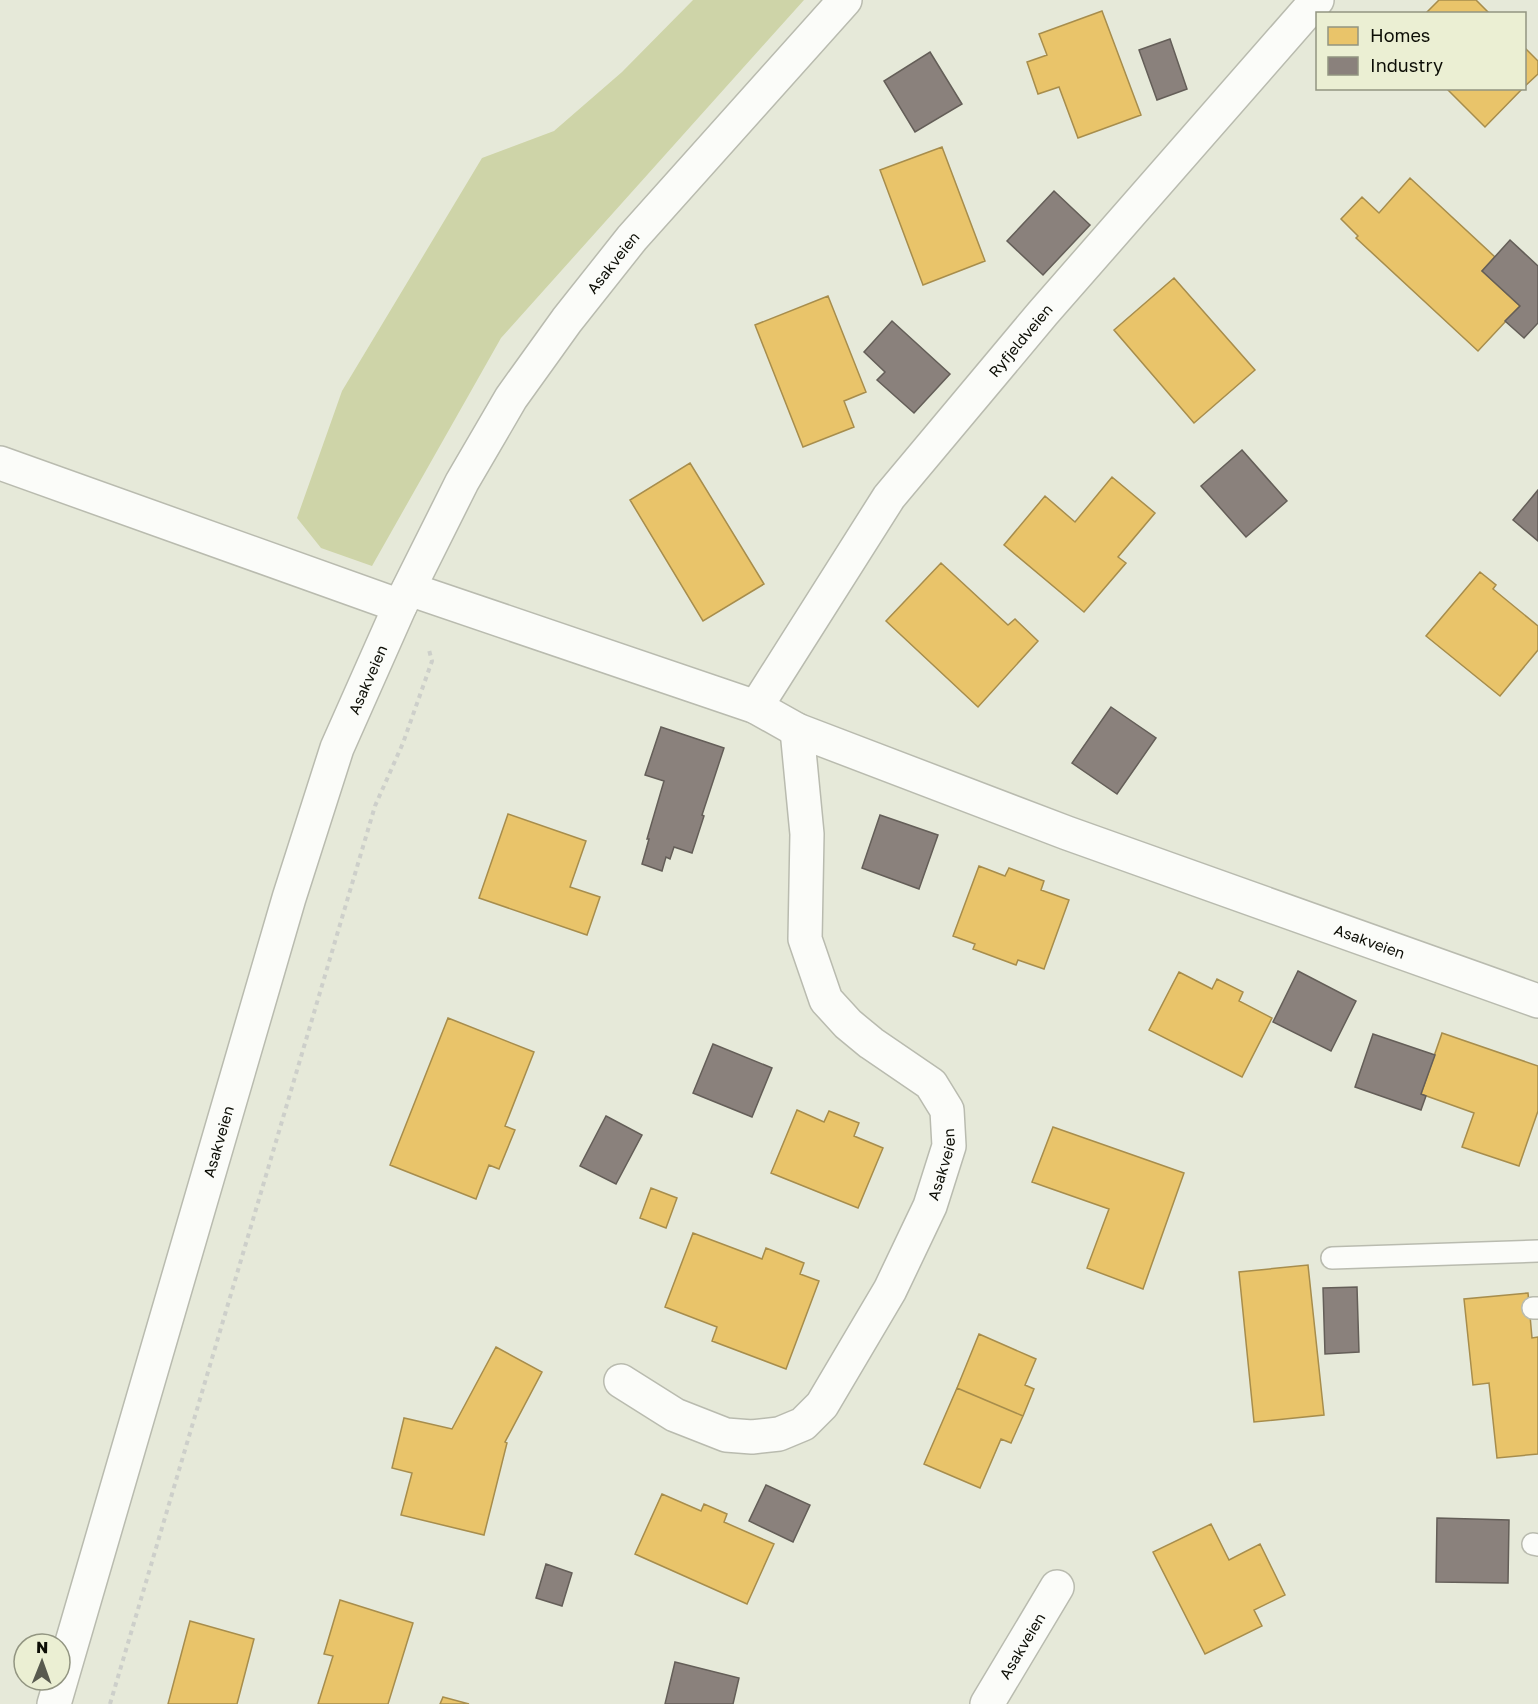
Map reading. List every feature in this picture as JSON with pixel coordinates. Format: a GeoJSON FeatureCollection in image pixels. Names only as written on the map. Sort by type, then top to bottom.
{"type":"FeatureCollection","features":[{"type":"Feature","properties":{"kind":"street","name":"Asakveien"},"geometry":{"type":"LineString","coordinates":[[54,1704],[292,888],[337,748],[405,598],[462,482],[511,398],[567,320],[632,238],[845,0]]}},
{"type":"Feature","properties":{"kind":"street","name":"Ryfjeldveien"},"geometry":{"type":"LineString","coordinates":[[756,707],[889,497],[1043,313],[1317,0]]}},
{"type":"Feature","properties":{"kind":"street"},"geometry":{"type":"LineString","coordinates":[[0,463],[405,598]]}},
{"type":"Feature","properties":{"kind":"street","name":"Asakveien"},"geometry":{"type":"LineString","coordinates":[[405,598],[756,707],[797,730],[1056,829],[1538,1001]]}},
{"type":"Feature","properties":{"kind":"street","name":"Asakveien"},"geometry":{"type":"LineString","coordinates":[[621,1380],[675,1415],[726,1435],[752,1437],[778,1434],[803,1424],[822,1405],[891,1290],[930,1206],[949,1146],[947,1110],[931,1084],[856,1031],[826,1000],[805,939],[807,834],[797,730]]}},
{"type":"Feature","properties":{"kind":"street","name":"Asakveien"},"geometry":{"type":"LineString","coordinates":[[987,1704],[1057,1587]]}},
{"type":"Feature","properties":{"kind":"lane"},"geometry":{"type":"LineString","coordinates":[[1332,1258],[1538,1251]]}},
{"type":"Feature","properties":{"kind":"path"},"geometry":{"type":"LineString","coordinates":[[110,1704],[375,806],[403,743],[432,661],[405,598]]}},
{"type":"Feature","properties":{"kind":"green space"},"geometry":{"type":"Polygon","coordinates":[[[693,0],[804,0],[501,338],[372,566],[321,548],[297,518],[342,391],[482,158],[554,131],[622,72],[693,0]]]}},
{"type":"Feature","properties":{"kind":"building: Homes"},"geometry":{"type":"Polygon","coordinates":[[[1439,0],[1476,0],[1488,12],[1427,12],[1439,0]]]}},
{"type":"Feature","properties":{"kind":"building: Homes"},"geometry":{"type":"Polygon","coordinates":[[[1102,11],[1141,115],[1078,138],[1059,87],[1038,94],[1027,62],[1047,55],[1039,34],[1102,11]]]}},
{"type":"Feature","properties":{"kind":"building: Homes"},"geometry":{"type":"Polygon","coordinates":[[[1526,49],[1538,61],[1538,74],[1526,85],[1526,49]]]}},
{"type":"Feature","properties":{"kind":"building: Homes"},"geometry":{"type":"Polygon","coordinates":[[[1448,90],[1521,90],[1485,127],[1448,90]]]}},
{"type":"Feature","properties":{"kind":"building: Homes"},"geometry":{"type":"Polygon","coordinates":[[[942,147],[985,261],[923,285],[880,170],[942,147]]]}},
{"type":"Feature","properties":{"kind":"building: Homes"},"geometry":{"type":"Polygon","coordinates":[[[1410,178],[1495,257],[1482,271],[1520,306],[1478,351],[1356,238],[1358,236],[1341,219],[1362,197],[1379,213],[1410,178]]]}},
{"type":"Feature","properties":{"kind":"building: Homes"},"geometry":{"type":"Polygon","coordinates":[[[1174,278],[1255,370],[1194,423],[1114,330],[1174,278]]]}},
{"type":"Feature","properties":{"kind":"building: Homes"},"geometry":{"type":"Polygon","coordinates":[[[828,296],[866,392],[844,401],[854,427],[803,447],[755,325],[828,296]]]}},
{"type":"Feature","properties":{"kind":"building: Homes"},"geometry":{"type":"Polygon","coordinates":[[[690,463],[764,584],[703,621],[630,500],[690,463]]]}},
{"type":"Feature","properties":{"kind":"building: Homes"},"geometry":{"type":"Polygon","coordinates":[[[1112,477],[1155,513],[1118,557],[1126,563],[1084,612],[1004,545],[1045,496],[1075,522],[1112,477]]]}},
{"type":"Feature","properties":{"kind":"building: Homes"},"geometry":{"type":"Polygon","coordinates":[[[941,563],[1008,625],[1015,619],[1038,641],[978,707],[886,621],[941,563]]]}},
{"type":"Feature","properties":{"kind":"building: Homes"},"geometry":{"type":"Polygon","coordinates":[[[1480,572],[1496,585],[1493,589],[1538,626],[1538,650],[1500,696],[1426,636],[1480,572]]]}},
{"type":"Feature","properties":{"kind":"building: Homes"},"geometry":{"type":"Polygon","coordinates":[[[508,814],[586,841],[570,887],[600,897],[587,935],[479,898],[508,814]]]}},
{"type":"Feature","properties":{"kind":"building: Homes"},"geometry":{"type":"Polygon","coordinates":[[[979,866],[1005,876],[1009,868],[1044,881],[1041,890],[1069,900],[1044,969],[1018,960],[1016,965],[973,949],[975,944],[953,936],[979,866]]]}},
{"type":"Feature","properties":{"kind":"building: Homes"},"geometry":{"type":"Polygon","coordinates":[[[1179,972],[1212,989],[1217,979],[1243,992],[1239,1001],[1272,1018],[1242,1077],[1149,1030],[1179,972]]]}},
{"type":"Feature","properties":{"kind":"building: Homes"},"geometry":{"type":"Polygon","coordinates":[[[448,1018],[534,1052],[505,1126],[515,1130],[499,1169],[489,1165],[476,1199],[390,1165],[448,1018]]]}},
{"type":"Feature","properties":{"kind":"building: Homes"},"geometry":{"type":"Polygon","coordinates":[[[1442,1033],[1538,1066],[1538,1111],[1519,1166],[1462,1147],[1474,1113],[1421,1094],[1442,1033]]]}},
{"type":"Feature","properties":{"kind":"building: Homes"},"geometry":{"type":"Polygon","coordinates":[[[797,1110],[824,1122],[829,1111],[859,1123],[854,1136],[883,1148],[858,1208],[771,1173],[797,1110]]]}},
{"type":"Feature","properties":{"kind":"building: Homes"},"geometry":{"type":"Polygon","coordinates":[[[1053,1127],[1184,1173],[1143,1289],[1087,1268],[1109,1209],[1032,1182],[1053,1127]]]}},
{"type":"Feature","properties":{"kind":"building: Homes"},"geometry":{"type":"Polygon","coordinates":[[[651,1188],[677,1198],[666,1228],[640,1218],[651,1188]]]}},
{"type":"Feature","properties":{"kind":"building: Homes"},"geometry":{"type":"Polygon","coordinates":[[[693,1233],[762,1259],[766,1248],[804,1263],[800,1274],[819,1281],[786,1369],[712,1341],[717,1327],[665,1307],[693,1233]]]}},
{"type":"Feature","properties":{"kind":"building: Homes"},"geometry":{"type":"Polygon","coordinates":[[[1308,1265],[1324,1415],[1254,1422],[1239,1272],[1308,1265]]]}},
{"type":"Feature","properties":{"kind":"building: Homes"},"geometry":{"type":"Polygon","coordinates":[[[1528,1293],[1532,1338],[1538,1337],[1538,1454],[1497,1458],[1489,1383],[1473,1385],[1464,1299],[1528,1293]]]}},
{"type":"Feature","properties":{"kind":"building: Homes"},"geometry":{"type":"Polygon","coordinates":[[[979,1334],[1036,1359],[1025,1385],[1034,1389],[1023,1416],[957,1388],[979,1334]]]}},
{"type":"Feature","properties":{"kind":"building: Homes"},"geometry":{"type":"Polygon","coordinates":[[[496,1347],[542,1372],[505,1442],[507,1443],[484,1535],[401,1515],[412,1473],[392,1468],[404,1418],[452,1429],[496,1347]]]}},
{"type":"Feature","properties":{"kind":"building: Homes"},"geometry":{"type":"Polygon","coordinates":[[[957,1388],[1023,1416],[1011,1443],[1001,1439],[980,1488],[924,1464],[957,1388]]]}},
{"type":"Feature","properties":{"kind":"building: Homes"},"geometry":{"type":"Polygon","coordinates":[[[662,1494],[701,1511],[704,1504],[727,1514],[724,1522],[774,1544],[747,1604],[635,1554],[662,1494]]]}},
{"type":"Feature","properties":{"kind":"building: Homes"},"geometry":{"type":"Polygon","coordinates":[[[1211,1524],[1229,1560],[1260,1544],[1285,1595],[1254,1610],[1262,1626],[1205,1654],[1153,1552],[1211,1524]]]}},
{"type":"Feature","properties":{"kind":"building: Homes"},"geometry":{"type":"Polygon","coordinates":[[[340,1600],[413,1623],[388,1704],[318,1704],[333,1656],[324,1654],[340,1600]]]}},
{"type":"Feature","properties":{"kind":"building: Homes"},"geometry":{"type":"Polygon","coordinates":[[[190,1621],[254,1639],[237,1704],[168,1704],[190,1621]]]}},
{"type":"Feature","properties":{"kind":"building: Homes"},"geometry":{"type":"Polygon","coordinates":[[[443,1697],[469,1704],[440,1704],[443,1697]]]}},
{"type":"Feature","properties":{"kind":"building: Industry"},"geometry":{"type":"Polygon","coordinates":[[[1170,39],[1187,89],[1157,100],[1139,50],[1170,39]]]}},
{"type":"Feature","properties":{"kind":"building: Industry"},"geometry":{"type":"Polygon","coordinates":[[[930,52],[962,104],[915,132],[884,81],[930,52]]]}},
{"type":"Feature","properties":{"kind":"building: Industry"},"geometry":{"type":"Polygon","coordinates":[[[1054,191],[1090,225],[1043,275],[1007,241],[1054,191]]]}},
{"type":"Feature","properties":{"kind":"building: Industry"},"geometry":{"type":"Polygon","coordinates":[[[1510,240],[1538,266],[1538,323],[1524,338],[1505,321],[1520,306],[1482,271],[1510,240]]]}},
{"type":"Feature","properties":{"kind":"building: Industry"},"geometry":{"type":"Polygon","coordinates":[[[892,321],[950,374],[914,413],[877,380],[885,372],[864,352],[892,321]]]}},
{"type":"Feature","properties":{"kind":"building: Industry"},"geometry":{"type":"Polygon","coordinates":[[[1242,450],[1287,501],[1246,537],[1201,486],[1242,450]]]}},
{"type":"Feature","properties":{"kind":"building: Industry"},"geometry":{"type":"Polygon","coordinates":[[[1538,490],[1538,541],[1513,520],[1538,490]]]}},
{"type":"Feature","properties":{"kind":"building: Industry"},"geometry":{"type":"Polygon","coordinates":[[[1111,707],[1156,738],[1117,794],[1072,763],[1111,707]]]}},
{"type":"Feature","properties":{"kind":"building: Industry"},"geometry":{"type":"Polygon","coordinates":[[[661,727],[724,748],[692,853],[674,847],[670,859],[666,857],[662,871],[642,864],[664,781],[645,775],[661,727]]]}},
{"type":"Feature","properties":{"kind":"building: Industry"},"geometry":{"type":"Polygon","coordinates":[[[880,815],[938,835],[919,889],[862,868],[880,815]]]}},
{"type":"Feature","properties":{"kind":"building: Industry"},"geometry":{"type":"Polygon","coordinates":[[[1298,971],[1356,1001],[1331,1051],[1273,1022],[1298,971]]]}},
{"type":"Feature","properties":{"kind":"building: Industry"},"geometry":{"type":"Polygon","coordinates":[[[1373,1034],[1435,1055],[1421,1094],[1426,1096],[1421,1110],[1355,1087],[1373,1034]]]}},
{"type":"Feature","properties":{"kind":"building: Industry"},"geometry":{"type":"Polygon","coordinates":[[[713,1044],[772,1068],[752,1117],[693,1093],[713,1044]]]}},
{"type":"Feature","properties":{"kind":"building: Industry"},"geometry":{"type":"Polygon","coordinates":[[[606,1116],[642,1135],[616,1184],[580,1166],[606,1116]]]}},
{"type":"Feature","properties":{"kind":"building: Industry"},"geometry":{"type":"Polygon","coordinates":[[[1357,1287],[1359,1352],[1325,1354],[1323,1288],[1357,1287]]]}},
{"type":"Feature","properties":{"kind":"building: Industry"},"geometry":{"type":"Polygon","coordinates":[[[766,1485],[810,1505],[793,1542],[749,1521],[766,1485]]]}},
{"type":"Feature","properties":{"kind":"building: Industry"},"geometry":{"type":"Polygon","coordinates":[[[1437,1518],[1509,1520],[1508,1583],[1436,1582],[1437,1518]]]}},
{"type":"Feature","properties":{"kind":"building: Industry"},"geometry":{"type":"Polygon","coordinates":[[[546,1564],[572,1573],[562,1606],[536,1598],[546,1564]]]}},
{"type":"Feature","properties":{"kind":"building: Industry"},"geometry":{"type":"Polygon","coordinates":[[[675,1662],[739,1678],[733,1704],[665,1704],[675,1662]]]}}]}
